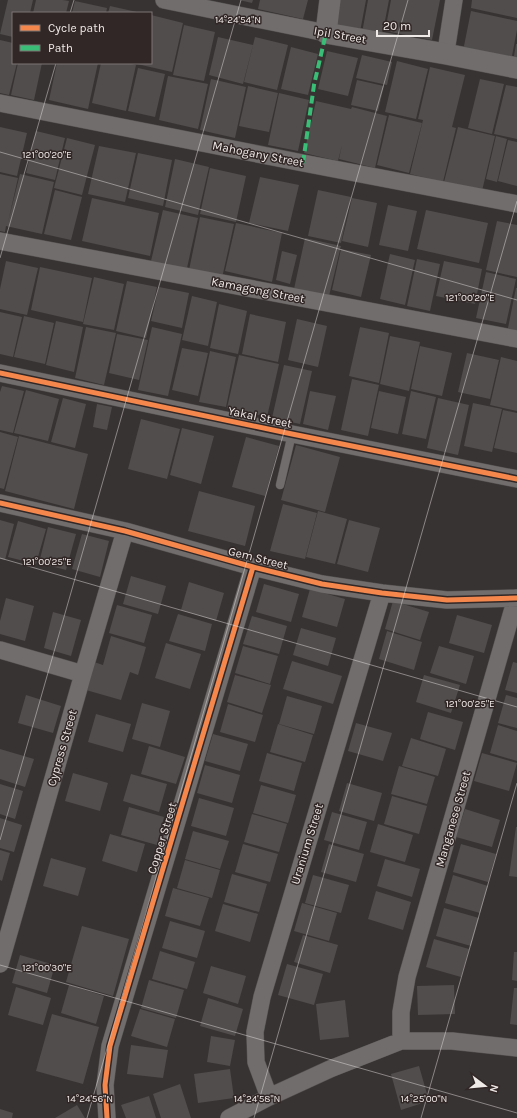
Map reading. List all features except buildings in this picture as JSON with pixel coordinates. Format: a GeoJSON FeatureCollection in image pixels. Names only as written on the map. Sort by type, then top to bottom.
{"type":"FeatureCollection","features":[{"type":"Feature","properties":{"kind":"street","name":"Ipil Street"},"geometry":{"type":"LineString","coordinates":[[164,0],[326,33],[517,68]]}},
{"type":"Feature","properties":{"kind":"street"},"geometry":{"type":"LineString","coordinates":[[326,33],[330,0]]}},
{"type":"Feature","properties":{"kind":"street"},"geometry":{"type":"LineString","coordinates":[[446,54],[454,0]]}},
{"type":"Feature","properties":{"kind":"street","name":"Mahogany Street"},"geometry":{"type":"LineString","coordinates":[[0,102],[295,162],[517,204]]}},
{"type":"Feature","properties":{"kind":"street","name":"Kamagong Street"},"geometry":{"type":"LineString","coordinates":[[0,241],[517,338]]}},
{"type":"Feature","properties":{"kind":"street","name":"Yakal Street"},"geometry":{"type":"LineString","coordinates":[[0,373],[517,479]]}},
{"type":"Feature","properties":{"kind":"street","name":"Gem Street"},"geometry":{"type":"LineString","coordinates":[[0,503],[125,532],[322,584],[382,593],[447,600],[516,598]]}},
{"type":"Feature","properties":{"kind":"street","name":"Cypress Street"},"geometry":{"type":"LineString","coordinates":[[0,964],[125,532]]}},
{"type":"Feature","properties":{"kind":"street","name":"Copper Street"},"geometry":{"type":"LineString","coordinates":[[107,1118],[105,1085],[110,1046],[253,567]]}},
{"type":"Feature","properties":{"kind":"street","name":"Uranium Street"},"geometry":{"type":"LineString","coordinates":[[269,1097],[256,1062],[255,1032],[262,998],[382,593]]}},
{"type":"Feature","properties":{"kind":"street","name":"Manganese Street"},"geometry":{"type":"LineString","coordinates":[[401,1041],[401,1012],[407,977],[516,598]]}},
{"type":"Feature","properties":{"kind":"street"},"geometry":{"type":"LineString","coordinates":[[0,650],[83,674]]}},
{"type":"Feature","properties":{"kind":"street"},"geometry":{"type":"LineString","coordinates":[[229,1118],[269,1097],[330,1069],[401,1041],[452,1041],[517,1048]]}},
{"type":"Feature","properties":{"kind":"lane"},"geometry":{"type":"LineString","coordinates":[[280,485],[292,434]]}},
{"type":"Feature","properties":{"kind":"marked path"},"geometry":{"type":"LineString","coordinates":[[303,163],[314,85],[326,33]]}},
{"type":"Feature","properties":{"kind":"cycle path"},"geometry":{"type":"LineString","coordinates":[[0,373],[517,479]]}},
{"type":"Feature","properties":{"kind":"cycle path"},"geometry":{"type":"LineString","coordinates":[[0,503],[125,531],[253,567],[322,584],[382,593],[447,600],[517,598]]}},
{"type":"Feature","properties":{"kind":"cycle path"},"geometry":{"type":"LineString","coordinates":[[107,1118],[105,1085],[110,1046],[253,567]]}}]}
